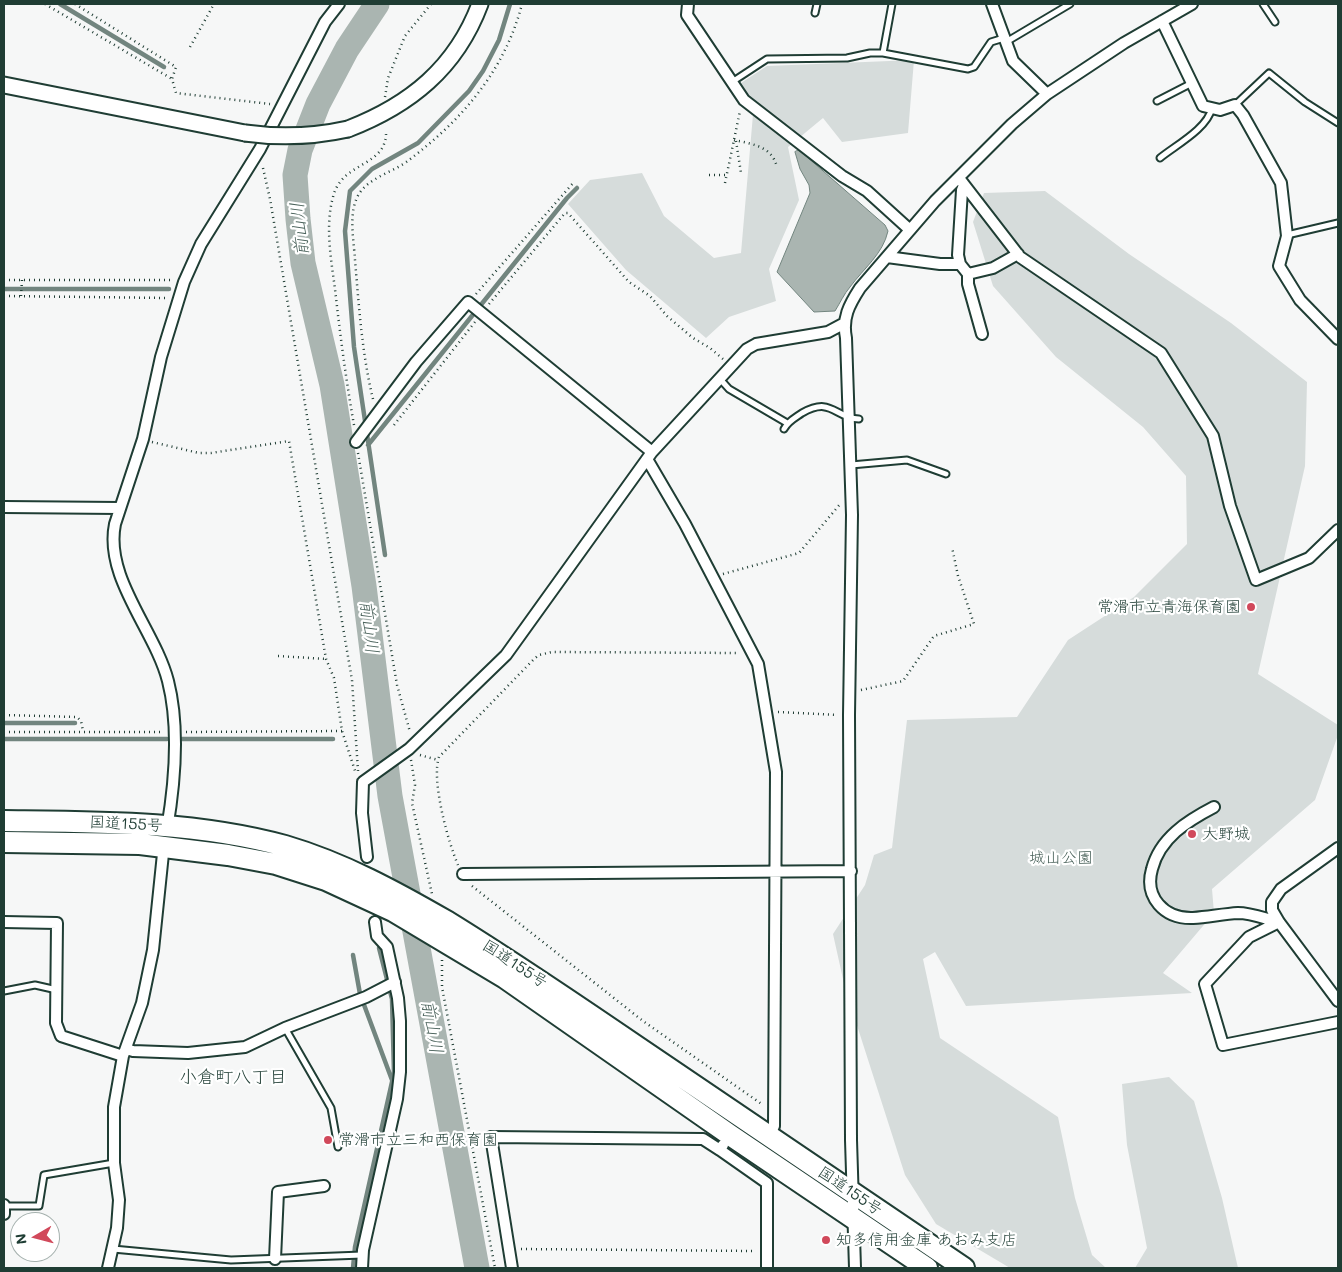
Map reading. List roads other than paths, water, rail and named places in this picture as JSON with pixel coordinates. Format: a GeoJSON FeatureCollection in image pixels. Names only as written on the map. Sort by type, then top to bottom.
{"type":"FeatureCollection","features":[{"type":"Feature","properties":{"kind":"highway","name":"国道155号"},"geometry":{"type":"LineString","coordinates":[[4,821],[104,822],[276,864],[326,880],[393,911],[434,924],[508,958],[964,1268]]}},
{"type":"Feature","properties":{"kind":"highway","name":"国道155号"},"geometry":{"type":"LineString","coordinates":[[4,842],[165,836],[199,828],[250,837],[289,847],[390,888],[505,978],[725,1142],[854,1219],[927,1268]]}},
{"type":"Feature","properties":{"kind":"street"},"geometry":{"type":"LineString","coordinates":[[108,1268],[113,1249],[119,1200],[114,1163],[114,1107],[125,1053],[142,1003],[153,950],[165,836],[172,800],[174,732],[171,694],[159,654],[116,562],[112,537],[119,508],[143,440],[161,357],[177,300],[200,244],[254,158],[326,22],[338,4]]}},
{"type":"Feature","properties":{"kind":"street"},"geometry":{"type":"LineString","coordinates":[[4,85],[273,137],[298,137],[348,129],[396,108],[444,68],[461,42],[480,4]]}},
{"type":"Feature","properties":{"kind":"street"},"geometry":{"type":"LineString","coordinates":[[680,4],[744,100],[842,176],[867,192],[910,230]]}},
{"type":"Feature","properties":{"kind":"street"},"geometry":{"type":"LineString","coordinates":[[687,15],[688,4]]}},
{"type":"Feature","properties":{"kind":"street"},"geometry":{"type":"LineString","coordinates":[[992,4],[1013,61],[1047,94]]}},
{"type":"Feature","properties":{"kind":"street"},"geometry":{"type":"LineString","coordinates":[[855,1268],[849,715],[851,465],[854,418],[843,324],[850,303],[860,288],[910,230],[962,181],[1012,124],[1047,94],[1124,43],[1192,4]]}},
{"type":"Feature","properties":{"kind":"street"},"geometry":{"type":"LineString","coordinates":[[1162,22],[1203,106],[1220,110],[1235,105],[1243,115],[1281,184],[1287,236],[1279,266],[1300,300],[1338,339]]}},
{"type":"Feature","properties":{"kind":"street"},"geometry":{"type":"LineString","coordinates":[[962,181],[1018,254],[1087,304],[1161,353],[1212,436],[1230,506],[1256,580],[1309,558],[1338,530]]}},
{"type":"Feature","properties":{"kind":"street"},"geometry":{"type":"LineString","coordinates":[[962,181],[958,244],[960,264],[968,274],[968,284],[982,334]]}},
{"type":"Feature","properties":{"kind":"street"},"geometry":{"type":"LineString","coordinates":[[968,274],[993,268],[1018,254]]}},
{"type":"Feature","properties":{"kind":"street"},"geometry":{"type":"LineString","coordinates":[[887,257],[940,264],[960,264]]}},
{"type":"Feature","properties":{"kind":"street"},"geometry":{"type":"LineString","coordinates":[[356,442],[416,362],[468,302],[650,456],[655,469],[758,664],[776,772],[774,1126],[769,1137]]}},
{"type":"Feature","properties":{"kind":"street"},"geometry":{"type":"LineString","coordinates":[[366,856],[361,787],[363,782],[372,773],[406,752],[506,655],[650,456],[747,349],[756,344],[828,332],[843,324]]}},
{"type":"Feature","properties":{"kind":"street"},"geometry":{"type":"LineString","coordinates":[[4,507],[119,508]]}},
{"type":"Feature","properties":{"kind":"street"},"geometry":{"type":"LineString","coordinates":[[1214,807],[1192,819],[1162,846],[1150,875],[1151,894],[1154,900],[1167,912],[1190,918],[1240,913],[1279,922]]}},
{"type":"Feature","properties":{"kind":"street"},"geometry":{"type":"LineString","coordinates":[[1338,848],[1281,889],[1272,902],[1272,910],[1279,922],[1338,1001]]}},
{"type":"Feature","properties":{"kind":"street"},"geometry":{"type":"LineString","coordinates":[[463,874],[851,871]]}},
{"type":"Feature","properties":{"kind":"street"},"geometry":{"type":"LineString","coordinates":[[4,922],[57,923],[56,1023],[61,1036],[125,1053],[188,1053],[245,1047],[285,1028],[366,997],[395,982]]}},
{"type":"Feature","properties":{"kind":"street"},"geometry":{"type":"LineString","coordinates":[[362,1268],[362,1255],[397,1099],[400,1072],[400,1021],[395,982],[387,947],[377,936],[375,922]]}},
{"type":"Feature","properties":{"kind":"street"},"geometry":{"type":"LineString","coordinates":[[1279,922],[1249,938],[1205,984],[1223,1045],[1338,1022]]}},
{"type":"Feature","properties":{"kind":"street"},"geometry":{"type":"LineString","coordinates":[[512,1268],[491,1137],[703,1139],[725,1142],[767,1183],[767,1268]]}},
{"type":"Feature","properties":{"kind":"street"},"geometry":{"type":"LineString","coordinates":[[275,1259],[278,1192],[324,1186]]}},
{"type":"Feature","properties":{"kind":"street"},"geometry":{"type":"LineString","coordinates":[[4,1205],[4,1214]]}},
{"type":"Feature","properties":{"kind":"lane"},"geometry":{"type":"LineString","coordinates":[[814,13],[817,4]]}},
{"type":"Feature","properties":{"kind":"lane"},"geometry":{"type":"LineString","coordinates":[[883,53],[892,4]]}},
{"type":"Feature","properties":{"kind":"lane"},"geometry":{"type":"LineString","coordinates":[[732,82],[767,59],[847,58],[870,53],[883,53],[968,69],[974,67],[991,42],[1004,40],[1070,4]]}},
{"type":"Feature","properties":{"kind":"lane"},"geometry":{"type":"LineString","coordinates":[[1263,4],[1275,22]]}},
{"type":"Feature","properties":{"kind":"lane"},"geometry":{"type":"LineString","coordinates":[[1235,105],[1269,73],[1305,102],[1338,123]]}},
{"type":"Feature","properties":{"kind":"lane"},"geometry":{"type":"LineString","coordinates":[[1156,101],[1192,83]]}},
{"type":"Feature","properties":{"kind":"lane"},"geometry":{"type":"LineString","coordinates":[[1160,158],[1203,124],[1212,108]]}},
{"type":"Feature","properties":{"kind":"lane"},"geometry":{"type":"LineString","coordinates":[[1287,236],[1338,223]]}},
{"type":"Feature","properties":{"kind":"lane"},"geometry":{"type":"LineString","coordinates":[[720,378],[729,388],[787,423]]}},
{"type":"Feature","properties":{"kind":"lane"},"geometry":{"type":"LineString","coordinates":[[784,429],[787,423],[812,407],[834,410],[854,418]]}},
{"type":"Feature","properties":{"kind":"lane"},"geometry":{"type":"LineString","coordinates":[[851,465],[907,460],[946,474]]}},
{"type":"Feature","properties":{"kind":"lane"},"geometry":{"type":"LineString","coordinates":[[4,991],[35,986],[57,990]]}},
{"type":"Feature","properties":{"kind":"lane"},"geometry":{"type":"LineString","coordinates":[[285,1028],[331,1108],[338,1147]]}},
{"type":"Feature","properties":{"kind":"lane"},"geometry":{"type":"LineString","coordinates":[[4,1205],[39,1206],[44,1175],[114,1163]]}},
{"type":"Feature","properties":{"kind":"lane"},"geometry":{"type":"LineString","coordinates":[[113,1249],[231,1260],[362,1255]]}},
{"type":"Feature","properties":{"kind":"lane"},"geometry":{"type":"LineString","coordinates":[[231,1260],[232,1268]]}},
{"type":"Feature","properties":{"kind":"waterway"},"geometry":{"type":"LineString","coordinates":[[60,4],[164,67]]}},
{"type":"Feature","properties":{"kind":"waterway","name":"前山川"},"geometry":{"type":"LineString","coordinates":[[377,4],[347,49],[318,104],[300,150],[295,175],[298,219],[303,263],[332,385],[364,586],[390,796],[477,1268]]}},
{"type":"Feature","properties":{"kind":"waterway"},"geometry":{"type":"LineString","coordinates":[[385,555],[354,347],[345,231],[350,191],[372,169],[418,143],[469,91],[483,71],[499,40],[510,4]]}},
{"type":"Feature","properties":{"kind":"waterway"},"geometry":{"type":"LineString","coordinates":[[368,445],[577,188]]}},
{"type":"Feature","properties":{"kind":"waterway"},"geometry":{"type":"LineString","coordinates":[[4,289],[169,289]]}},
{"type":"Feature","properties":{"kind":"waterway"},"geometry":{"type":"LineString","coordinates":[[4,723],[75,723]]}},
{"type":"Feature","properties":{"kind":"waterway"},"geometry":{"type":"LineString","coordinates":[[4,739],[167,739]]}},
{"type":"Feature","properties":{"kind":"waterway"},"geometry":{"type":"LineString","coordinates":[[182,739],[333,739]]}},
{"type":"Feature","properties":{"kind":"waterway"},"geometry":{"type":"LineString","coordinates":[[353,1268],[355,1247],[394,1073],[392,999],[379,948]]}},
{"type":"Feature","properties":{"kind":"waterway"},"geometry":{"type":"LineString","coordinates":[[353,955],[360,994],[392,1080]]}},
{"type":"Feature","properties":{"kind":"place","name":"常滑市立青海保育園"},"geometry":{"type":"Point","coordinates":[1251,607]}},
{"type":"Feature","properties":{"kind":"place","name":"大野城"},"geometry":{"type":"Point","coordinates":[1192,834]}},
{"type":"Feature","properties":{"kind":"place","name":"常滑市立三和西保育園"},"geometry":{"type":"Point","coordinates":[328,1140]}},
{"type":"Feature","properties":{"kind":"place","name":"知多信用金庫 あおみ支店"},"geometry":{"type":"Point","coordinates":[826,1240]}},
{"type":"Feature","properties":{"kind":"district","name":"小倉町八丁目"},"geometry":{"type":"Point","coordinates":[233,1077]}},
{"type":"Feature","properties":{"kind":"park label","name":"城山公園"},"geometry":{"type":"Point","coordinates":[1061,858]}}]}
